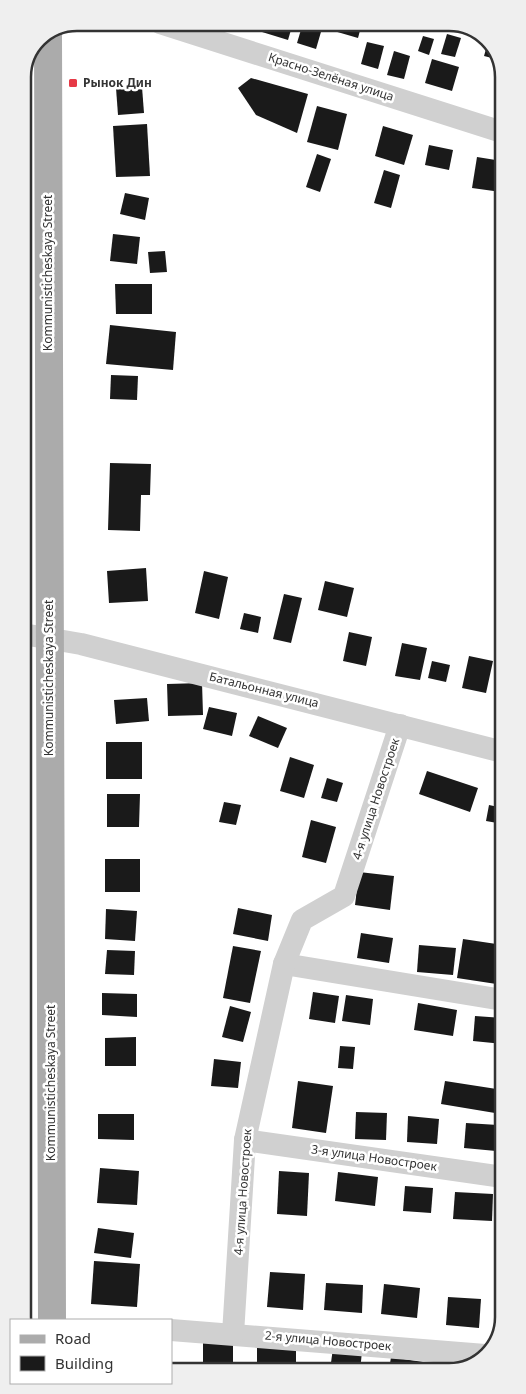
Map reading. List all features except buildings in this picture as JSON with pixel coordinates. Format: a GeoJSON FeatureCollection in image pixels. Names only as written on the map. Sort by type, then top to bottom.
{"type":"FeatureCollection","features":[{"type":"Feature","properties":{"kind":"main road","name":"Kommunisticheskaya Street"},"geometry":{"type":"LineString","coordinates":[[48,42],[36,636],[52,1319]]}},
{"type":"Feature","properties":{"kind":"street","name":"Красно-Зелёная улица"},"geometry":{"type":"LineString","coordinates":[[188,31],[495,130]]}},
{"type":"Feature","properties":{"kind":"street","name":"Батальонная улица"},"geometry":{"type":"LineString","coordinates":[[36,636],[90,646],[495,750]]}},
{"type":"Feature","properties":{"kind":"street","name":"4-я улица Новостроек"},"geometry":{"type":"LineString","coordinates":[[234,1334],[245,1140],[284,964],[302,920],[344,896],[400,725]]}},
{"type":"Feature","properties":{"kind":"street"},"geometry":{"type":"LineString","coordinates":[[284,964],[495,999]]}},
{"type":"Feature","properties":{"kind":"street","name":"3-я улица Новостроек"},"geometry":{"type":"LineString","coordinates":[[245,1140],[495,1176]]}},
{"type":"Feature","properties":{"kind":"street","name":"2-я улица Новостроек"},"geometry":{"type":"LineString","coordinates":[[172,1330],[476,1353]]}},
{"type":"Feature","properties":{"kind":"place","name":"Рынок Дин"},"geometry":{"type":"Point","coordinates":[73,83]}}]}
